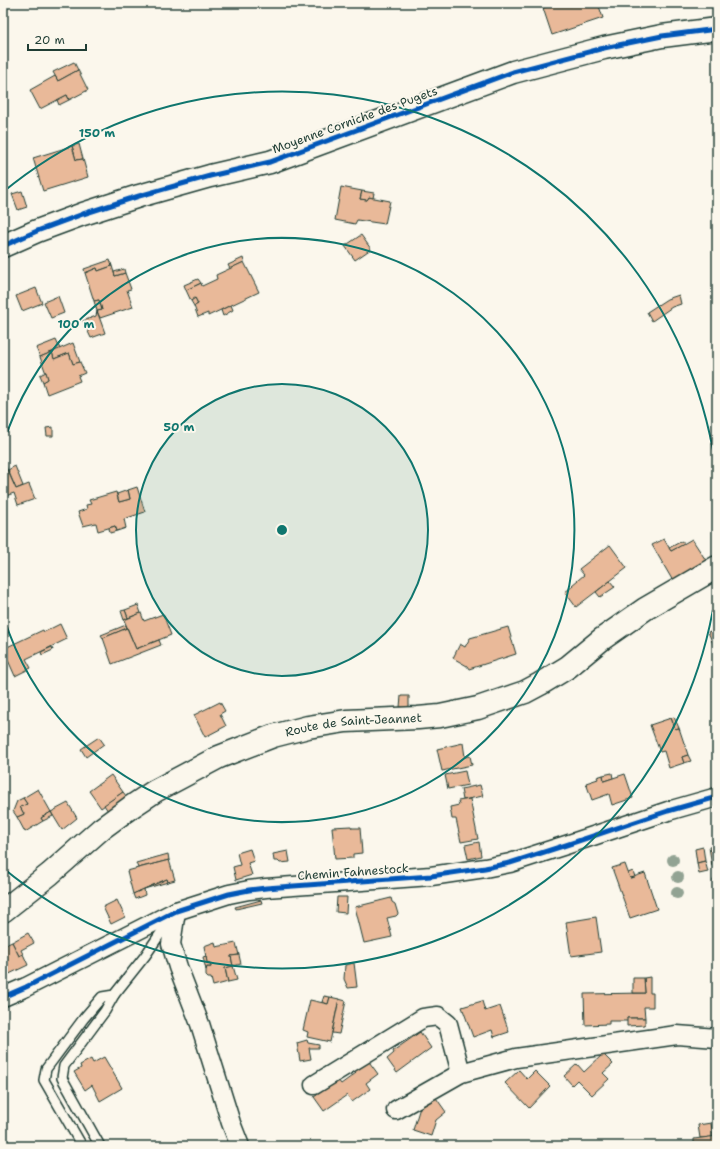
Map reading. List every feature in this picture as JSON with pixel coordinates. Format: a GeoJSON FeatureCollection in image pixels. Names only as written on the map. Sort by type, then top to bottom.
{"type":"FeatureCollection","features":[{"type":"Feature","properties":{"kind":"main road","name":"Moyenne Corniche des Pugets"},"geometry":{"type":"LineString","coordinates":[[3,246],[36,231],[104,207],[210,176],[270,162],[513,72],[604,48],[662,36],[717,29]]}},
{"type":"Feature","properties":{"kind":"main road","name":"Route de Saint-Jeannet"},"geometry":{"type":"LineString","coordinates":[[3,911],[50,874],[101,829],[131,807],[155,791],[219,757],[273,736],[308,727],[346,721],[440,716],[478,708],[525,692],[568,667],[602,639],[645,609],[717,567]]}},
{"type":"Feature","properties":{"kind":"street","name":"Chemin Fahnestock"},"geometry":{"type":"LineString","coordinates":[[3,997],[26,987],[176,910],[228,894],[249,890],[431,876],[498,866],[668,811],[717,797]]}},
{"type":"Feature","properties":{"kind":"street"},"geometry":{"type":"LineString","coordinates":[[176,910],[171,944],[178,967],[200,1024],[231,1123],[240,1146]]}},
{"type":"Feature","properties":{"kind":"street"},"geometry":{"type":"LineString","coordinates":[[314,1085],[423,1018],[438,1016],[448,1024],[461,1073]]}},
{"type":"Feature","properties":{"kind":"street"},"geometry":{"type":"LineString","coordinates":[[396,1110],[461,1073],[516,1058],[677,1035],[717,1038]]}},
{"type":"Feature","properties":{"kind":"lane"},"geometry":{"type":"LineString","coordinates":[[100,1146],[62,1078],[64,1066],[105,1011],[114,995],[145,956],[176,910]]}},
{"type":"Feature","properties":{"kind":"lane"},"geometry":{"type":"LineString","coordinates":[[82,1146],[44,1080],[46,1069],[84,1018],[102,997],[114,995]]}},
{"type":"Feature","properties":{"kind":"building"},"geometry":{"type":"Polygon","coordinates":[[[557,3],[569,3],[570,6],[577,3],[598,3],[603,18],[552,35],[543,8],[557,3]]]}},
{"type":"Feature","properties":{"kind":"building"},"geometry":{"type":"Polygon","coordinates":[[[74,62],[78,70],[58,81],[53,72],[74,62]]]}},
{"type":"Feature","properties":{"kind":"building"},"geometry":{"type":"Polygon","coordinates":[[[78,70],[88,90],[69,100],[67,95],[40,109],[30,90],[55,76],[58,81],[78,70]]]}},
{"type":"Feature","properties":{"kind":"building"},"geometry":{"type":"Polygon","coordinates":[[[67,95],[69,100],[59,105],[57,100],[67,95]]]}},
{"type":"Feature","properties":{"kind":"building"},"geometry":{"type":"Polygon","coordinates":[[[79,144],[83,159],[76,160],[72,146],[79,144]]]}},
{"type":"Feature","properties":{"kind":"building"},"geometry":{"type":"Polygon","coordinates":[[[72,146],[76,160],[83,159],[88,177],[43,191],[33,158],[72,146]]]}},
{"type":"Feature","properties":{"kind":"building"},"geometry":{"type":"Polygon","coordinates":[[[341,187],[362,191],[360,199],[367,200],[369,197],[390,201],[385,224],[357,220],[355,224],[335,220],[341,187]]]}},
{"type":"Feature","properties":{"kind":"building"},"geometry":{"type":"Polygon","coordinates":[[[22,191],[27,207],[18,210],[12,194],[22,191]]]}},
{"type":"Feature","properties":{"kind":"building"},"geometry":{"type":"Polygon","coordinates":[[[362,191],[374,193],[373,198],[369,197],[367,200],[360,199],[362,191]]]}},
{"type":"Feature","properties":{"kind":"building"},"geometry":{"type":"Polygon","coordinates":[[[361,235],[371,249],[355,260],[345,246],[361,235]]]}},
{"type":"Feature","properties":{"kind":"building"},"geometry":{"type":"Polygon","coordinates":[[[243,258],[244,262],[230,269],[228,265],[243,258]]]}},
{"type":"Feature","properties":{"kind":"building"},"geometry":{"type":"Polygon","coordinates":[[[110,260],[112,266],[98,271],[97,268],[85,273],[84,269],[110,260]]]}},
{"type":"Feature","properties":{"kind":"building"},"geometry":{"type":"Polygon","coordinates":[[[244,262],[259,292],[208,316],[208,313],[198,317],[194,306],[198,304],[195,298],[191,301],[186,290],[201,283],[202,286],[217,279],[216,275],[244,262]]]}},
{"type":"Feature","properties":{"kind":"building"},"geometry":{"type":"Polygon","coordinates":[[[112,266],[115,276],[125,273],[131,289],[127,290],[133,307],[100,318],[97,311],[102,310],[99,300],[94,301],[85,273],[97,268],[98,271],[112,266]]]}},
{"type":"Feature","properties":{"kind":"building"},"geometry":{"type":"Polygon","coordinates":[[[124,269],[125,273],[115,276],[114,272],[124,269]]]}},
{"type":"Feature","properties":{"kind":"building"},"geometry":{"type":"Polygon","coordinates":[[[198,279],[201,283],[186,290],[184,285],[198,279]]]}},
{"type":"Feature","properties":{"kind":"building"},"geometry":{"type":"Polygon","coordinates":[[[36,288],[42,303],[22,311],[16,296],[36,288]]]}},
{"type":"Feature","properties":{"kind":"building"},"geometry":{"type":"Polygon","coordinates":[[[679,295],[681,304],[672,307],[652,321],[647,312],[667,299],[679,295]]]}},
{"type":"Feature","properties":{"kind":"building"},"geometry":{"type":"Polygon","coordinates":[[[58,296],[64,313],[51,318],[44,302],[58,296]]]}},
{"type":"Feature","properties":{"kind":"building"},"geometry":{"type":"Polygon","coordinates":[[[195,298],[198,304],[194,306],[191,301],[195,298]]]}},
{"type":"Feature","properties":{"kind":"building"},"geometry":{"type":"Polygon","coordinates":[[[99,300],[102,310],[97,311],[94,301],[99,300]]]}},
{"type":"Feature","properties":{"kind":"building"},"geometry":{"type":"Polygon","coordinates":[[[231,305],[233,310],[223,316],[221,310],[231,305]]]}},
{"type":"Feature","properties":{"kind":"building"},"geometry":{"type":"Polygon","coordinates":[[[97,311],[105,333],[91,338],[83,321],[96,316],[97,311]]]}},
{"type":"Feature","properties":{"kind":"building"},"geometry":{"type":"Polygon","coordinates":[[[56,340],[60,349],[40,357],[36,348],[56,340]]]}},
{"type":"Feature","properties":{"kind":"building"},"geometry":{"type":"Polygon","coordinates":[[[73,343],[80,362],[73,364],[69,353],[54,359],[52,352],[73,343]]]}},
{"type":"Feature","properties":{"kind":"building"},"geometry":{"type":"Polygon","coordinates":[[[52,352],[54,359],[69,353],[73,364],[80,362],[85,373],[78,376],[80,381],[47,394],[43,382],[48,379],[40,357],[52,352]]]}},
{"type":"Feature","properties":{"kind":"building"},"geometry":{"type":"Polygon","coordinates":[[[46,372],[48,379],[43,382],[40,375],[46,372]]]}},
{"type":"Feature","properties":{"kind":"building"},"geometry":{"type":"Polygon","coordinates":[[[53,427],[53,436],[47,436],[46,428],[53,427]]]}},
{"type":"Feature","properties":{"kind":"building"},"geometry":{"type":"Polygon","coordinates":[[[15,466],[23,486],[16,489],[8,470],[15,466]]]}},
{"type":"Feature","properties":{"kind":"building"},"geometry":{"type":"Polygon","coordinates":[[[6,467],[16,489],[29,484],[35,499],[18,505],[14,493],[3,497],[3,468],[6,467]]]}},
{"type":"Feature","properties":{"kind":"building"},"geometry":{"type":"Polygon","coordinates":[[[137,487],[145,512],[124,519],[126,528],[117,531],[115,526],[98,531],[96,523],[83,526],[78,512],[87,509],[86,505],[91,504],[89,500],[116,492],[119,502],[130,499],[128,490],[137,487]]]}},
{"type":"Feature","properties":{"kind":"building"},"geometry":{"type":"Polygon","coordinates":[[[128,490],[130,499],[119,502],[117,494],[128,490]]]}},
{"type":"Feature","properties":{"kind":"building"},"geometry":{"type":"Polygon","coordinates":[[[115,526],[117,531],[110,533],[109,528],[115,526]]]}},
{"type":"Feature","properties":{"kind":"building"},"geometry":{"type":"Polygon","coordinates":[[[664,539],[671,551],[692,539],[707,562],[673,581],[652,545],[664,539]]]}},
{"type":"Feature","properties":{"kind":"building"},"geometry":{"type":"Polygon","coordinates":[[[682,541],[684,544],[671,551],[669,548],[682,541]]]}},
{"type":"Feature","properties":{"kind":"building"},"geometry":{"type":"Polygon","coordinates":[[[610,545],[627,568],[576,607],[565,592],[584,575],[579,569],[610,545]]]}},
{"type":"Feature","properties":{"kind":"building"},"geometry":{"type":"Polygon","coordinates":[[[610,581],[615,587],[600,597],[596,592],[610,581]]]}},
{"type":"Feature","properties":{"kind":"building"},"geometry":{"type":"Polygon","coordinates":[[[138,605],[141,613],[128,618],[125,610],[138,605]]]}},
{"type":"Feature","properties":{"kind":"building"},"geometry":{"type":"Polygon","coordinates":[[[125,610],[128,618],[124,620],[121,611],[125,610]]]}},
{"type":"Feature","properties":{"kind":"building"},"geometry":{"type":"Polygon","coordinates":[[[141,613],[144,621],[163,614],[171,635],[136,649],[124,620],[141,613]]]}},
{"type":"Feature","properties":{"kind":"building"},"geometry":{"type":"Polygon","coordinates":[[[60,624],[67,639],[26,659],[31,668],[15,676],[3,649],[43,630],[44,632],[60,624]]]}},
{"type":"Feature","properties":{"kind":"building"},"geometry":{"type":"Polygon","coordinates":[[[126,625],[127,628],[103,638],[101,635],[126,625]]]}},
{"type":"Feature","properties":{"kind":"building"},"geometry":{"type":"Polygon","coordinates":[[[508,627],[516,654],[469,669],[467,666],[453,658],[460,644],[465,647],[470,638],[508,627]]]}},
{"type":"Feature","properties":{"kind":"building"},"geometry":{"type":"Polygon","coordinates":[[[127,628],[136,649],[159,640],[161,645],[112,664],[103,638],[127,628]]]}},
{"type":"Feature","properties":{"kind":"building"},"geometry":{"type":"Polygon","coordinates":[[[717,629],[717,653],[708,632],[717,629]]]}},
{"type":"Feature","properties":{"kind":"building"},"geometry":{"type":"Polygon","coordinates":[[[52,647],[53,650],[42,655],[41,652],[52,647]]]}},
{"type":"Feature","properties":{"kind":"building"},"geometry":{"type":"Polygon","coordinates":[[[401,696],[409,696],[409,708],[400,707],[401,696]]]}},
{"type":"Feature","properties":{"kind":"building"},"geometry":{"type":"Polygon","coordinates":[[[220,702],[225,711],[220,714],[226,726],[205,737],[194,715],[220,702]]]}},
{"type":"Feature","properties":{"kind":"building"},"geometry":{"type":"Polygon","coordinates":[[[674,717],[679,728],[675,729],[671,718],[674,717]]]}},
{"type":"Feature","properties":{"kind":"building"},"geometry":{"type":"Polygon","coordinates":[[[671,718],[675,729],[679,728],[688,755],[682,757],[684,763],[669,768],[664,751],[660,752],[650,725],[671,718]]]}},
{"type":"Feature","properties":{"kind":"building"},"geometry":{"type":"Polygon","coordinates":[[[99,737],[104,744],[86,757],[81,749],[99,737]]]}},
{"type":"Feature","properties":{"kind":"building"},"geometry":{"type":"Polygon","coordinates":[[[463,743],[465,757],[470,756],[472,765],[442,771],[437,749],[463,743]]]}},
{"type":"Feature","properties":{"kind":"building"},"geometry":{"type":"Polygon","coordinates":[[[688,755],[691,761],[684,763],[682,757],[688,755]]]}},
{"type":"Feature","properties":{"kind":"building"},"geometry":{"type":"Polygon","coordinates":[[[465,771],[468,785],[448,789],[445,775],[465,771]]]}},
{"type":"Feature","properties":{"kind":"building"},"geometry":{"type":"Polygon","coordinates":[[[612,773],[613,778],[604,781],[603,775],[612,773]]]}},
{"type":"Feature","properties":{"kind":"building"},"geometry":{"type":"Polygon","coordinates":[[[625,774],[633,798],[612,805],[609,794],[592,800],[586,783],[598,779],[597,777],[603,775],[604,781],[625,774]]]}},
{"type":"Feature","properties":{"kind":"building"},"geometry":{"type":"Polygon","coordinates":[[[111,775],[123,792],[101,808],[89,791],[111,775]]]}},
{"type":"Feature","properties":{"kind":"building"},"geometry":{"type":"Polygon","coordinates":[[[480,785],[483,796],[463,800],[461,789],[480,785]]]}},
{"type":"Feature","properties":{"kind":"building"},"geometry":{"type":"Polygon","coordinates":[[[38,789],[51,812],[41,818],[43,821],[25,832],[17,817],[24,814],[20,807],[27,804],[23,798],[38,789]]]}},
{"type":"Feature","properties":{"kind":"building"},"geometry":{"type":"Polygon","coordinates":[[[123,792],[127,797],[108,811],[104,805],[123,792]]]}},
{"type":"Feature","properties":{"kind":"building"},"geometry":{"type":"Polygon","coordinates":[[[23,798],[27,804],[20,807],[24,814],[17,817],[13,811],[17,801],[23,798]]]}},
{"type":"Feature","properties":{"kind":"building"},"geometry":{"type":"Polygon","coordinates":[[[470,799],[478,839],[461,842],[456,819],[452,819],[450,807],[459,805],[458,801],[470,799]]]}},
{"type":"Feature","properties":{"kind":"building"},"geometry":{"type":"Polygon","coordinates":[[[68,803],[77,818],[62,830],[51,812],[68,803]]]}},
{"type":"Feature","properties":{"kind":"building"},"geometry":{"type":"Polygon","coordinates":[[[51,812],[53,816],[43,821],[41,818],[51,812]]]}},
{"type":"Feature","properties":{"kind":"building"},"geometry":{"type":"Polygon","coordinates":[[[351,826],[352,828],[360,828],[362,853],[353,854],[353,858],[335,859],[332,827],[351,826]]]}},
{"type":"Feature","properties":{"kind":"building"},"geometry":{"type":"Polygon","coordinates":[[[479,842],[481,856],[468,859],[465,845],[479,842]]]}},
{"type":"Feature","properties":{"kind":"building"},"geometry":{"type":"Polygon","coordinates":[[[717,846],[717,866],[712,866],[709,847],[717,846]]]}},
{"type":"Feature","properties":{"kind":"building"},"geometry":{"type":"Polygon","coordinates":[[[703,847],[705,861],[697,863],[695,849],[703,847]]]}},
{"type":"Feature","properties":{"kind":"building"},"geometry":{"type":"Polygon","coordinates":[[[250,849],[254,861],[248,863],[252,875],[236,880],[233,867],[240,865],[237,853],[250,849]]]}},
{"type":"Feature","properties":{"kind":"building"},"geometry":{"type":"Polygon","coordinates":[[[288,851],[290,862],[280,863],[278,861],[274,861],[273,854],[288,851]]]}},
{"type":"Feature","properties":{"kind":"building"},"geometry":{"type":"Polygon","coordinates":[[[168,854],[169,860],[138,868],[136,863],[168,854]]]}},
{"type":"Feature","properties":{"kind":"building"},"geometry":{"type":"Polygon","coordinates":[[[169,860],[175,880],[168,882],[167,879],[133,894],[127,871],[169,860]]]}},
{"type":"Feature","properties":{"kind":"building"},"geometry":{"type":"Polygon","coordinates":[[[705,861],[708,872],[699,874],[697,863],[705,861]]]}},
{"type":"Feature","properties":{"kind":"building"},"geometry":{"type":"Polygon","coordinates":[[[625,864],[630,878],[645,873],[657,909],[630,918],[612,868],[625,864]]]}},
{"type":"Feature","properties":{"kind":"building"},"geometry":{"type":"Polygon","coordinates":[[[633,871],[635,877],[630,878],[628,873],[633,871]]]}},
{"type":"Feature","properties":{"kind":"building"},"geometry":{"type":"Polygon","coordinates":[[[717,876],[717,890],[715,890],[713,880],[717,876]]]}},
{"type":"Feature","properties":{"kind":"building"},"geometry":{"type":"Polygon","coordinates":[[[167,879],[168,882],[144,889],[167,879]]]}},
{"type":"Feature","properties":{"kind":"building"},"geometry":{"type":"Polygon","coordinates":[[[144,889],[145,895],[135,899],[133,894],[144,889]]]}},
{"type":"Feature","properties":{"kind":"building"},"geometry":{"type":"Polygon","coordinates":[[[337,897],[347,897],[346,913],[336,912],[337,897]]]}},
{"type":"Feature","properties":{"kind":"building"},"geometry":{"type":"Polygon","coordinates":[[[391,898],[392,902],[395,904],[398,914],[387,918],[392,937],[364,943],[355,907],[391,898]]]}},
{"type":"Feature","properties":{"kind":"building"},"geometry":{"type":"Polygon","coordinates":[[[117,900],[125,917],[111,924],[103,907],[117,900]]]}},
{"type":"Feature","properties":{"kind":"building"},"geometry":{"type":"Polygon","coordinates":[[[261,900],[262,903],[236,909],[235,907],[261,900]]]}},
{"type":"Feature","properties":{"kind":"building"},"geometry":{"type":"Polygon","coordinates":[[[596,917],[601,952],[571,956],[566,922],[596,917]]]}},
{"type":"Feature","properties":{"kind":"building"},"geometry":{"type":"Polygon","coordinates":[[[28,933],[34,943],[21,950],[23,954],[19,956],[12,942],[28,933]]]}},
{"type":"Feature","properties":{"kind":"building"},"geometry":{"type":"Polygon","coordinates":[[[12,942],[19,956],[23,954],[28,965],[3,977],[3,946],[12,942]]]}},
{"type":"Feature","properties":{"kind":"building"},"geometry":{"type":"Polygon","coordinates":[[[215,942],[216,947],[236,943],[239,955],[231,956],[233,966],[225,968],[228,982],[213,986],[211,978],[206,976],[207,967],[211,967],[210,963],[207,963],[204,946],[215,942]]]}},
{"type":"Feature","properties":{"kind":"building"},"geometry":{"type":"Polygon","coordinates":[[[239,955],[241,964],[233,966],[231,956],[239,955]]]}},
{"type":"Feature","properties":{"kind":"building"},"geometry":{"type":"Polygon","coordinates":[[[206,956],[207,963],[210,963],[211,967],[207,967],[206,970],[203,957],[206,956]]]}},
{"type":"Feature","properties":{"kind":"building"},"geometry":{"type":"Polygon","coordinates":[[[354,963],[357,987],[348,988],[344,979],[345,965],[354,963]]]}},
{"type":"Feature","properties":{"kind":"building"},"geometry":{"type":"Polygon","coordinates":[[[233,966],[237,980],[228,982],[225,968],[233,966]]]}},
{"type":"Feature","properties":{"kind":"building"},"geometry":{"type":"Polygon","coordinates":[[[650,977],[650,993],[653,993],[653,1007],[644,1007],[645,1018],[627,1018],[628,1021],[609,1021],[609,1024],[585,1025],[584,994],[645,993],[644,978],[650,977]]]}},
{"type":"Feature","properties":{"kind":"building"},"geometry":{"type":"Polygon","coordinates":[[[633,978],[644,978],[645,993],[633,993],[633,978]]]}},
{"type":"Feature","properties":{"kind":"building"},"geometry":{"type":"Polygon","coordinates":[[[324,996],[330,997],[328,1004],[322,1002],[324,996]]]}},
{"type":"Feature","properties":{"kind":"building"},"geometry":{"type":"Polygon","coordinates":[[[330,997],[339,999],[330,1042],[307,1037],[308,1032],[303,1030],[310,1000],[328,1004],[330,997]]]}},
{"type":"Feature","properties":{"kind":"building"},"geometry":{"type":"Polygon","coordinates":[[[339,999],[346,1001],[339,1034],[332,1033],[339,999]]]}},
{"type":"Feature","properties":{"kind":"building"},"geometry":{"type":"Polygon","coordinates":[[[482,1001],[485,1011],[500,1006],[509,1032],[494,1037],[492,1030],[473,1037],[462,1007],[482,1001]]]}},
{"type":"Feature","properties":{"kind":"building"},"geometry":{"type":"Polygon","coordinates":[[[627,1018],[645,1018],[645,1025],[627,1026],[627,1018]]]}},
{"type":"Feature","properties":{"kind":"building"},"geometry":{"type":"Polygon","coordinates":[[[420,1032],[431,1048],[397,1073],[387,1059],[394,1053],[393,1051],[420,1032]]]}},
{"type":"Feature","properties":{"kind":"building"},"geometry":{"type":"Polygon","coordinates":[[[307,1040],[308,1043],[319,1045],[319,1048],[309,1048],[311,1059],[300,1061],[297,1043],[307,1040]]]}},
{"type":"Feature","properties":{"kind":"building"},"geometry":{"type":"Polygon","coordinates":[[[603,1054],[613,1064],[603,1073],[609,1079],[592,1095],[577,1080],[572,1085],[564,1076],[577,1064],[584,1072],[603,1054]]]}},
{"type":"Feature","properties":{"kind":"building"},"geometry":{"type":"Polygon","coordinates":[[[104,1057],[122,1088],[100,1101],[92,1085],[85,1090],[74,1072],[81,1068],[80,1065],[91,1059],[93,1063],[104,1057]]]}},
{"type":"Feature","properties":{"kind":"building"},"geometry":{"type":"Polygon","coordinates":[[[367,1059],[378,1074],[366,1083],[370,1089],[352,1102],[347,1095],[324,1111],[314,1097],[338,1080],[341,1084],[356,1073],[353,1070],[367,1059]]]}},
{"type":"Feature","properties":{"kind":"building"},"geometry":{"type":"Polygon","coordinates":[[[519,1070],[527,1079],[535,1071],[550,1086],[529,1108],[505,1083],[519,1070]]]}},
{"type":"Feature","properties":{"kind":"building"},"geometry":{"type":"Polygon","coordinates":[[[434,1095],[446,1112],[436,1120],[431,1136],[413,1130],[421,1104],[434,1095]]]}},
{"type":"Feature","properties":{"kind":"building"},"geometry":{"type":"Polygon","coordinates":[[[711,1123],[713,1137],[700,1138],[698,1125],[711,1123]]]}},
{"type":"Feature","properties":{"kind":"building"},"geometry":{"type":"Polygon","coordinates":[[[717,1136],[717,1146],[686,1146],[694,1145],[694,1139],[717,1136]]]}},
{"type":"Feature","properties":{"kind":"cycle path"},"geometry":{"type":"LineString","coordinates":[[3,246],[37,231],[83,214],[139,196],[210,176],[270,162],[513,72],[604,48],[662,36],[717,29]]}},
{"type":"Feature","properties":{"kind":"cycle path"},"geometry":{"type":"LineString","coordinates":[[3,997],[26,987],[176,911],[229,894],[266,888],[431,876],[485,868],[510,863],[668,811],[717,797]]}}]}
